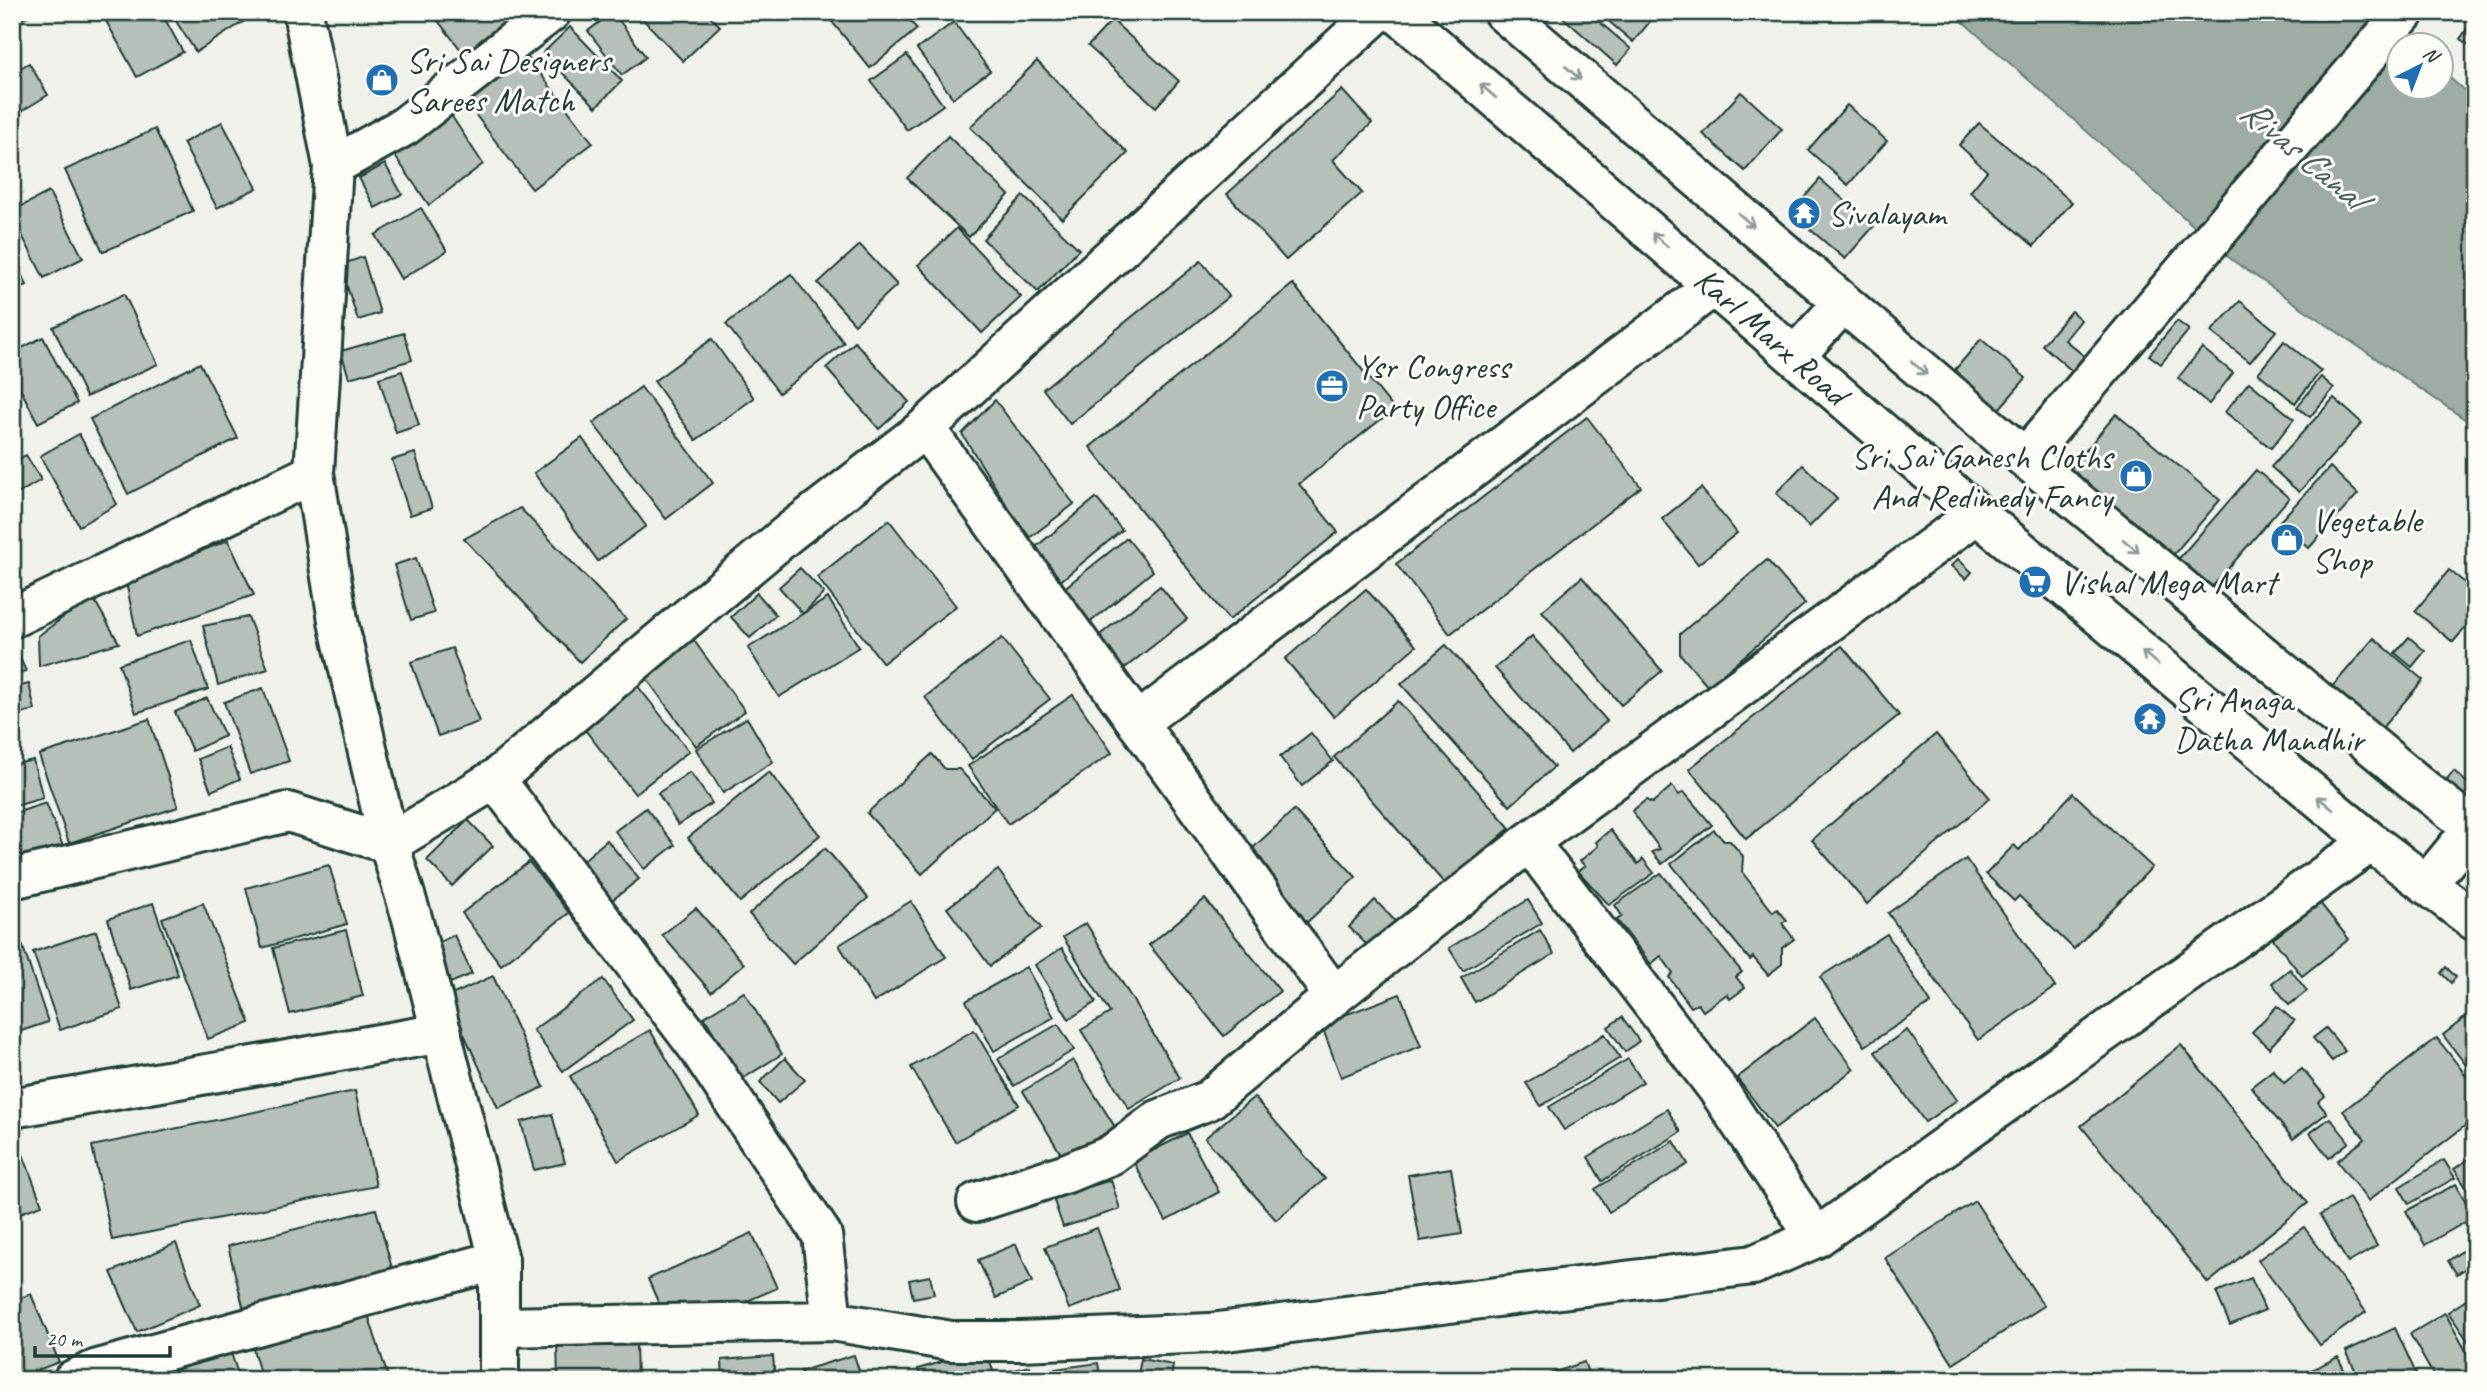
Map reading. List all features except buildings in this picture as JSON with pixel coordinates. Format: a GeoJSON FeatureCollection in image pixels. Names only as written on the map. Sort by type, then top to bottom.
{"type":"FeatureCollection","features":[{"type":"Feature","properties":{"kind":"street"},"geometry":{"type":"LineString","coordinates":[[303,12],[333,166],[314,473],[339,625],[389,844],[412,918],[499,1259],[499,1380]]}},
{"type":"Feature","properties":{"kind":"street"},"geometry":{"type":"LineString","coordinates":[[333,166],[405,126],[551,12]]}},
{"type":"Feature","properties":{"kind":"street"},"geometry":{"type":"LineString","coordinates":[[12,879],[288,812],[389,844],[495,779],[790,532],[925,428],[1378,12]]}},
{"type":"Feature","properties":{"kind":"street","name":"Karl Marx Road"},"geometry":{"type":"LineString","coordinates":[[1396,12],[1978,514],[2371,842],[2475,921]]}},
{"type":"Feature","properties":{"kind":"street","name":"Karl Marx Road"},"geometry":{"type":"LineString","coordinates":[[1503,12],[2025,458],[2474,828]]}},
{"type":"Feature","properties":{"kind":"street"},"geometry":{"type":"LineString","coordinates":[[2025,458],[2404,12]]}},
{"type":"Feature","properties":{"kind":"street"},"geometry":{"type":"LineString","coordinates":[[1137,723],[1714,286]]}},
{"type":"Feature","properties":{"kind":"street"},"geometry":{"type":"LineString","coordinates":[[1795,356],[1843,303]]}},
{"type":"Feature","properties":{"kind":"street"},"geometry":{"type":"LineString","coordinates":[[925,428],[1334,996]]}},
{"type":"Feature","properties":{"kind":"street"},"geometry":{"type":"LineString","coordinates":[[12,618],[314,473]]}},
{"type":"Feature","properties":{"kind":"street"},"geometry":{"type":"LineString","coordinates":[[977,1202],[1068,1173],[1111,1155],[1158,1120],[1209,1100],[1334,996],[1529,842],[1978,514]]}},
{"type":"Feature","properties":{"kind":"street"},"geometry":{"type":"LineString","coordinates":[[495,779],[699,1049],[822,1235],[832,1321]]}},
{"type":"Feature","properties":{"kind":"street"},"geometry":{"type":"LineString","coordinates":[[2427,884],[2474,828]]}},
{"type":"Feature","properties":{"kind":"street"},"geometry":{"type":"LineString","coordinates":[[1529,842],[1718,1091],[1816,1238]]}},
{"type":"Feature","properties":{"kind":"street"},"geometry":{"type":"LineString","coordinates":[[500,1327],[832,1321],[951,1341],[1021,1341],[1209,1333],[1754,1265],[1816,1238],[2371,842]]}},
{"type":"Feature","properties":{"kind":"street"},"geometry":{"type":"LineString","coordinates":[[12,1108],[442,1033]]}},
{"type":"Feature","properties":{"kind":"street"},"geometry":{"type":"LineString","coordinates":[[72,1380],[99,1369],[499,1259]]}},
{"type":"Feature","properties":{"kind":"water","name":"Rivas Canal"},"geometry":{"type":"Polygon","coordinates":[[[1952,12],[2376,12],[2398,32],[2386,32],[2386,102],[2456,102],[2456,83],[2475,100],[2475,426],[2232,260],[1952,12]]]}},
{"type":"Feature","properties":{"kind":"place","name":"Sri Sai Designers Sarees Match"},"geometry":{"type":"Point","coordinates":[382,80]}},
{"type":"Feature","properties":{"kind":"place","name":"Sivalayam"},"geometry":{"type":"Point","coordinates":[1804,213]}},
{"type":"Feature","properties":{"kind":"place","name":"Ysr Congress Party Office"},"geometry":{"type":"Point","coordinates":[1332,386]}},
{"type":"Feature","properties":{"kind":"place","name":"Sri Sai Ganesh Cloths And Redimedy Fancy"},"geometry":{"type":"Point","coordinates":[2136,476]}},
{"type":"Feature","properties":{"kind":"place","name":"Vegetable Shop"},"geometry":{"type":"Point","coordinates":[2287,540]}},
{"type":"Feature","properties":{"kind":"place","name":"Vishal Mega Mart"},"geometry":{"type":"Point","coordinates":[2035,582]}},
{"type":"Feature","properties":{"kind":"place","name":"Sri Anaga Datha Mandhir"},"geometry":{"type":"Point","coordinates":[2150,719]}}]}
